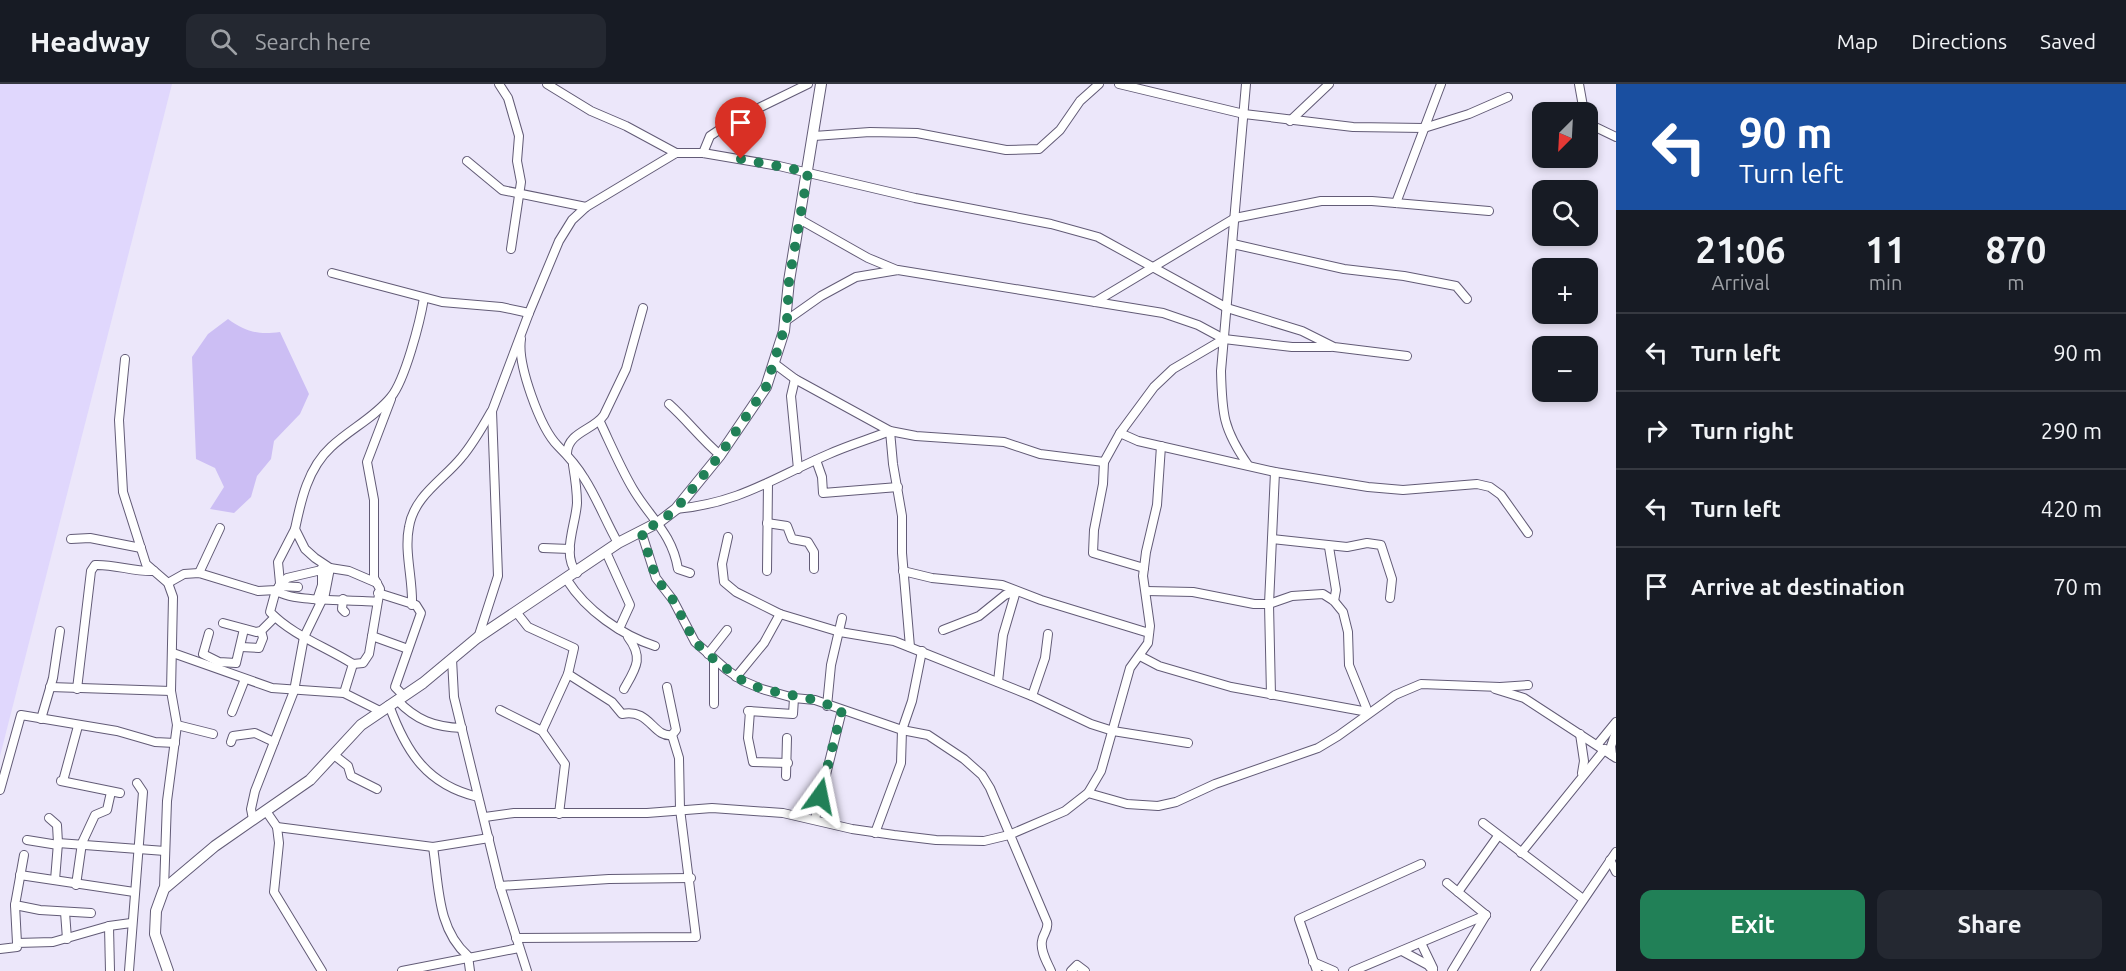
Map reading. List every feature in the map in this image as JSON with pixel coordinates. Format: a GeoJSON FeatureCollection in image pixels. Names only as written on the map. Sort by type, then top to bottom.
{"type":"FeatureCollection","features":[{"type":"Feature","properties":{"kind":"main road"},"geometry":{"type":"LineString","coordinates":[[168,971],[155,934],[156,911],[164,889],[215,846],[310,780],[362,725],[477,638],[567,580],[618,543],[660,522],[676,509],[720,455],[755,407],[766,387],[787,320],[789,281],[821,84]]}},
{"type":"Feature","properties":{"kind":"street"},"geometry":{"type":"LineString","coordinates":[[499,84],[508,98],[519,136],[520,196],[511,249]]}},
{"type":"Feature","properties":{"kind":"street"},"geometry":{"type":"LineString","coordinates":[[703,153],[710,136],[734,120],[808,84]]}},
{"type":"Feature","properties":{"kind":"street"},"geometry":{"type":"LineString","coordinates":[[814,136],[870,132],[917,133],[1006,150],[1039,148],[1060,130],[1080,101],[1099,84]]}},
{"type":"Feature","properties":{"kind":"street"},"geometry":{"type":"LineString","coordinates":[[1119,84],[1244,114],[1353,127],[1424,128],[1469,114],[1508,97]]}},
{"type":"Feature","properties":{"kind":"street"},"geometry":{"type":"LineString","coordinates":[[1246,84],[1224,339],[1222,404],[1230,438],[1248,465]]}},
{"type":"Feature","properties":{"kind":"street"},"geometry":{"type":"LineString","coordinates":[[1290,121],[1329,84]]}},
{"type":"Feature","properties":{"kind":"street"},"geometry":{"type":"LineString","coordinates":[[1396,203],[1441,84]]}},
{"type":"Feature","properties":{"kind":"street"},"geometry":{"type":"LineString","coordinates":[[1579,84],[1582,102]]}},
{"type":"Feature","properties":{"kind":"street"},"geometry":{"type":"LineString","coordinates":[[550,85],[591,111],[626,126],[676,153],[703,153],[808,172],[915,198],[1051,224],[1098,237],[1227,308],[1302,331],[1334,347]]}},
{"type":"Feature","properties":{"kind":"street"},"geometry":{"type":"LineString","coordinates":[[1598,128],[1616,137]]}},
{"type":"Feature","properties":{"kind":"street"},"geometry":{"type":"LineString","coordinates":[[412,605],[409,526],[415,509],[432,484],[446,474],[472,444],[492,411],[529,313],[565,230],[586,207],[676,153]]}},
{"type":"Feature","properties":{"kind":"street"},"geometry":{"type":"LineString","coordinates":[[467,161],[502,190],[520,196],[586,207]]}},
{"type":"Feature","properties":{"kind":"street"},"geometry":{"type":"LineString","coordinates":[[1094,303],[1235,218],[1321,201],[1396,203],[1489,212]]}},
{"type":"Feature","properties":{"kind":"street"},"geometry":{"type":"LineString","coordinates":[[799,219],[867,258],[898,270],[1163,313],[1197,325],[1224,339],[1292,347],[1334,347],[1407,356]]}},
{"type":"Feature","properties":{"kind":"street"},"geometry":{"type":"LineString","coordinates":[[1233,244],[1344,270],[1404,276],[1456,286],[1467,299]]}},
{"type":"Feature","properties":{"kind":"street"},"geometry":{"type":"LineString","coordinates":[[787,320],[821,296],[856,277],[898,270]]}},
{"type":"Feature","properties":{"kind":"street"},"geometry":{"type":"LineString","coordinates":[[332,273],[458,305],[501,308],[529,313]]}},
{"type":"Feature","properties":{"kind":"street"},"geometry":{"type":"LineString","coordinates":[[391,397],[365,424],[332,446],[319,461],[305,491],[295,530],[278,562],[278,586],[270,604],[270,612],[275,617],[304,637],[353,663],[360,664],[366,660],[380,589],[374,578],[374,501],[366,462],[391,397],[409,359],[424,298]]}},
{"type":"Feature","properties":{"kind":"street"},"geometry":{"type":"LineString","coordinates":[[567,453],[567,446],[575,437],[600,422],[626,369],[643,308]]}},
{"type":"Feature","properties":{"kind":"street"},"geometry":{"type":"LineString","coordinates":[[523,329],[520,345],[528,387],[557,446],[567,453],[584,476],[618,543]]}},
{"type":"Feature","properties":{"kind":"street"},"geometry":{"type":"LineString","coordinates":[[1144,568],[1093,553],[1104,462],[1120,433],[1154,387],[1173,369],[1224,339]]}},
{"type":"Feature","properties":{"kind":"street"},"geometry":{"type":"LineString","coordinates":[[125,359],[118,420],[123,492],[146,564],[168,583],[173,597],[171,691],[177,725],[167,801],[164,889]]}},
{"type":"Feature","properties":{"kind":"street"},"geometry":{"type":"LineString","coordinates":[[775,364],[795,379],[891,431],[916,436],[1004,442],[1040,454],[1104,462]]}},
{"type":"Feature","properties":{"kind":"street"},"geometry":{"type":"LineString","coordinates":[[795,379],[791,396],[798,469]]}},
{"type":"Feature","properties":{"kind":"street"},"geometry":{"type":"LineString","coordinates":[[669,404],[693,424],[700,438],[720,455]]}},
{"type":"Feature","properties":{"kind":"street"},"geometry":{"type":"LineString","coordinates":[[477,638],[498,576],[492,411]]}},
{"type":"Feature","properties":{"kind":"street"},"geometry":{"type":"LineString","coordinates":[[600,422],[631,485],[660,522],[675,553],[678,569],[690,573]]}},
{"type":"Feature","properties":{"kind":"street"},"geometry":{"type":"LineString","coordinates":[[676,509],[723,502],[816,460],[891,431]]}},
{"type":"Feature","properties":{"kind":"street"},"geometry":{"type":"LineString","coordinates":[[891,431],[893,464],[898,487],[910,647]]}},
{"type":"Feature","properties":{"kind":"street"},"geometry":{"type":"LineString","coordinates":[[1120,433],[1138,441],[1275,472],[1368,487],[1403,490],[1477,484],[1490,487],[1501,495],[1528,533]]}},
{"type":"Feature","properties":{"kind":"street"},"geometry":{"type":"LineString","coordinates":[[484,818],[523,812],[647,813],[680,809],[783,813],[875,833],[984,841],[1009,835],[1065,811],[1088,793],[1101,771],[1130,668],[1148,643],[1144,568],[1157,505],[1161,446]]}},
{"type":"Feature","properties":{"kind":"street"},"geometry":{"type":"LineString","coordinates":[[816,460],[822,477],[823,493],[898,487]]}},
{"type":"Feature","properties":{"kind":"street"},"geometry":{"type":"LineString","coordinates":[[573,464],[577,502],[570,549],[572,564],[577,573]]}},
{"type":"Feature","properties":{"kind":"street"},"geometry":{"type":"LineString","coordinates":[[1271,695],[1269,604],[1275,472]]}},
{"type":"Feature","properties":{"kind":"street"},"geometry":{"type":"LineString","coordinates":[[767,571],[768,483]]}},
{"type":"Feature","properties":{"kind":"street"},"geometry":{"type":"LineString","coordinates":[[767,523],[787,526],[792,538],[808,542],[814,552],[814,569]]}},
{"type":"Feature","properties":{"kind":"street"},"geometry":{"type":"LineString","coordinates":[[199,573],[220,528]]}},
{"type":"Feature","properties":{"kind":"street"},"geometry":{"type":"LineString","coordinates":[[295,530],[305,549],[326,568]]}},
{"type":"Feature","properties":{"kind":"street"},"geometry":{"type":"LineString","coordinates":[[641,531],[656,578],[673,600],[695,642],[736,677],[762,689],[794,698],[815,700],[902,730],[928,735],[982,775],[1047,922],[1048,926],[1041,942],[1042,952],[1051,971]]}},
{"type":"Feature","properties":{"kind":"street"},"geometry":{"type":"LineString","coordinates":[[728,537],[722,564],[723,582],[736,592],[780,614],[840,632],[894,641],[1113,731],[1188,743]]}},
{"type":"Feature","properties":{"kind":"street"},"geometry":{"type":"LineString","coordinates":[[71,539],[90,538],[141,548]]}},
{"type":"Feature","properties":{"kind":"street"},"geometry":{"type":"LineString","coordinates":[[1272,539],[1329,547],[1381,545],[1392,579],[1390,598]]}},
{"type":"Feature","properties":{"kind":"street"},"geometry":{"type":"LineString","coordinates":[[1329,547],[1336,590],[1334,601]]}},
{"type":"Feature","properties":{"kind":"street"},"geometry":{"type":"LineString","coordinates":[[543,548],[570,549]]}},
{"type":"Feature","properties":{"kind":"street"},"geometry":{"type":"LineString","coordinates":[[606,552],[630,605],[621,630]]}},
{"type":"Feature","properties":{"kind":"street"},"geometry":{"type":"LineString","coordinates":[[77,689],[91,571],[95,565],[101,565],[131,571],[154,571]]}},
{"type":"Feature","properties":{"kind":"street"},"geometry":{"type":"LineString","coordinates":[[168,583],[184,574],[199,573],[258,591],[278,586],[301,573],[326,568],[349,571],[377,583]]}},
{"type":"Feature","properties":{"kind":"street"},"geometry":{"type":"LineString","coordinates":[[253,819],[251,809],[255,791],[294,691],[304,637],[321,599],[326,568]]}},
{"type":"Feature","properties":{"kind":"street"},"geometry":{"type":"LineString","coordinates":[[903,571],[932,578],[982,581],[1149,633]]}},
{"type":"Feature","properties":{"kind":"street"},"geometry":{"type":"LineString","coordinates":[[567,580],[592,608],[621,630],[655,646]]}},
{"type":"Feature","properties":{"kind":"street"},"geometry":{"type":"LineString","coordinates":[[278,586],[298,587]]}},
{"type":"Feature","properties":{"kind":"street"},"geometry":{"type":"LineString","coordinates":[[278,586],[284,596],[321,599],[377,597],[412,605],[422,614],[395,687],[393,703],[406,742],[431,776],[452,790],[478,796]]}},
{"type":"Feature","properties":{"kind":"street"},"geometry":{"type":"LineString","coordinates":[[943,630],[979,616],[1005,595],[1016,591]]}},
{"type":"Feature","properties":{"kind":"street"},"geometry":{"type":"LineString","coordinates":[[998,682],[1004,635],[1016,591]]}},
{"type":"Feature","properties":{"kind":"street"},"geometry":{"type":"LineString","coordinates":[[1146,591],[1193,592],[1269,604],[1303,595],[1323,594],[1334,601],[1342,612],[1348,632],[1349,665],[1368,712]]}},
{"type":"Feature","properties":{"kind":"street"},"geometry":{"type":"LineString","coordinates":[[343,599],[342,609],[345,612]]}},
{"type":"Feature","properties":{"kind":"street"},"geometry":{"type":"LineString","coordinates":[[517,613],[528,627],[574,648],[568,674],[542,731]]}},
{"type":"Feature","properties":{"kind":"street"},"geometry":{"type":"LineString","coordinates":[[736,677],[764,643],[780,614]]}},
{"type":"Feature","properties":{"kind":"street"},"geometry":{"type":"LineString","coordinates":[[261,631],[275,617]]}},
{"type":"Feature","properties":{"kind":"street"},"geometry":{"type":"LineString","coordinates":[[827,706],[831,665],[842,618]]}},
{"type":"Feature","properties":{"kind":"street"},"geometry":{"type":"LineString","coordinates":[[223,623],[261,631]]}},
{"type":"Feature","properties":{"kind":"street"},"geometry":{"type":"LineString","coordinates":[[209,633],[203,654],[209,658],[236,663],[244,629]]}},
{"type":"Feature","properties":{"kind":"street"},"geometry":{"type":"LineString","coordinates":[[621,630],[637,649],[638,662],[624,689]]}},
{"type":"Feature","properties":{"kind":"street"},"geometry":{"type":"LineString","coordinates":[[714,704],[711,657],[727,630]]}},
{"type":"Feature","properties":{"kind":"street"},"geometry":{"type":"LineString","coordinates":[[41,719],[50,687],[60,631]]}},
{"type":"Feature","properties":{"kind":"street"},"geometry":{"type":"LineString","coordinates":[[241,647],[259,648],[263,638],[261,631]]}},
{"type":"Feature","properties":{"kind":"street"},"geometry":{"type":"LineString","coordinates":[[1032,696],[1045,658],[1048,634]]}},
{"type":"Feature","properties":{"kind":"street"},"geometry":{"type":"LineString","coordinates":[[372,636],[408,649]]}},
{"type":"Feature","properties":{"kind":"street"},"geometry":{"type":"LineString","coordinates":[[875,833],[901,763],[902,730],[912,701],[922,651]]}},
{"type":"Feature","properties":{"kind":"street"},"geometry":{"type":"LineString","coordinates":[[173,653],[272,688],[344,693],[393,703],[426,722],[462,728]]}},
{"type":"Feature","properties":{"kind":"street"},"geometry":{"type":"LineString","coordinates":[[1140,656],[1159,666],[1231,687],[1368,712]]}},
{"type":"Feature","properties":{"kind":"street"},"geometry":{"type":"LineString","coordinates":[[452,659],[454,697],[500,886],[527,971]]}},
{"type":"Feature","properties":{"kind":"street"},"geometry":{"type":"LineString","coordinates":[[344,693],[353,663]]}},
{"type":"Feature","properties":{"kind":"street"},"geometry":{"type":"LineString","coordinates":[[568,674],[612,702],[622,714],[630,712],[642,715],[652,723],[657,731],[666,736],[672,735],[676,730],[667,687]]}},
{"type":"Feature","properties":{"kind":"street"},"geometry":{"type":"LineString","coordinates":[[232,712],[245,679]]}},
{"type":"Feature","properties":{"kind":"street"},"geometry":{"type":"LineString","coordinates":[[1088,793],[1127,804],[1158,806],[1176,802],[1215,784],[1318,748],[1395,695],[1421,684],[1527,685]]}},
{"type":"Feature","properties":{"kind":"street"},"geometry":{"type":"LineString","coordinates":[[1488,686],[1524,698],[1608,751]]}},
{"type":"Feature","properties":{"kind":"street"},"geometry":{"type":"LineString","coordinates":[[50,687],[171,691]]}},
{"type":"Feature","properties":{"kind":"street"},"geometry":{"type":"LineString","coordinates":[[788,763],[753,762],[748,738],[749,711],[793,714],[794,698]]}},
{"type":"Feature","properties":{"kind":"street"},"geometry":{"type":"LineString","coordinates":[[500,710],[542,731],[565,765],[559,814]]}},
{"type":"Feature","properties":{"kind":"street"},"geometry":{"type":"LineString","coordinates":[[815,819],[842,710]]}},
{"type":"Feature","properties":{"kind":"street"},"geometry":{"type":"LineString","coordinates":[[0,790],[21,715],[117,731],[155,742],[175,743]]}},
{"type":"Feature","properties":{"kind":"street"},"geometry":{"type":"LineString","coordinates":[[1608,751],[1616,722]]}},
{"type":"Feature","properties":{"kind":"street"},"geometry":{"type":"LineString","coordinates":[[177,725],[213,734]]}},
{"type":"Feature","properties":{"kind":"street"},"geometry":{"type":"LineString","coordinates":[[76,885],[82,843],[95,815],[107,810],[115,793],[62,781],[78,726]]}},
{"type":"Feature","properties":{"kind":"street"},"geometry":{"type":"LineString","coordinates":[[1521,853],[1582,774],[1608,751],[1616,732]]}},
{"type":"Feature","properties":{"kind":"street"},"geometry":{"type":"LineString","coordinates":[[231,742],[233,736],[255,733],[274,742]]}},
{"type":"Feature","properties":{"kind":"street"},"geometry":{"type":"LineString","coordinates":[[1580,734],[1584,761],[1582,774]]}},
{"type":"Feature","properties":{"kind":"street"},"geometry":{"type":"LineString","coordinates":[[516,938],[696,937],[691,878],[680,809],[679,758],[672,735]]}},
{"type":"Feature","properties":{"kind":"street"},"geometry":{"type":"LineString","coordinates":[[786,776],[787,738]]}},
{"type":"Feature","properties":{"kind":"street"},"geometry":{"type":"LineString","coordinates":[[334,755],[348,766],[351,776],[377,789]]}},
{"type":"Feature","properties":{"kind":"street"},"geometry":{"type":"LineString","coordinates":[[129,971],[143,792],[136,783]]}},
{"type":"Feature","properties":{"kind":"street"},"geometry":{"type":"LineString","coordinates":[[266,811],[276,827],[279,843],[274,892],[322,971]]}},
{"type":"Feature","properties":{"kind":"street"},"geometry":{"type":"LineString","coordinates":[[49,818],[57,825],[55,880]]}},
{"type":"Feature","properties":{"kind":"street"},"geometry":{"type":"LineString","coordinates":[[1483,823],[1583,899]]}},
{"type":"Feature","properties":{"kind":"street"},"geometry":{"type":"LineString","coordinates":[[276,827],[433,848],[489,838]]}},
{"type":"Feature","properties":{"kind":"street"},"geometry":{"type":"LineString","coordinates":[[1458,892],[1498,836]]}},
{"type":"Feature","properties":{"kind":"street"},"geometry":{"type":"LineString","coordinates":[[27,840],[165,851]]}},
{"type":"Feature","properties":{"kind":"street"},"geometry":{"type":"LineString","coordinates":[[433,848],[447,931],[454,945],[468,956],[470,971]]}},
{"type":"Feature","properties":{"kind":"street"},"geometry":{"type":"LineString","coordinates":[[1535,971],[1616,852]]}},
{"type":"Feature","properties":{"kind":"street"},"geometry":{"type":"LineString","coordinates":[[0,949],[17,946],[15,905],[24,855]]}},
{"type":"Feature","properties":{"kind":"street"},"geometry":{"type":"LineString","coordinates":[[1610,860],[1616,872]]}},
{"type":"Feature","properties":{"kind":"street"},"geometry":{"type":"LineString","coordinates":[[1317,971],[1299,919],[1421,864]]}},
{"type":"Feature","properties":{"kind":"street"},"geometry":{"type":"LineString","coordinates":[[20,875],[134,892]]}},
{"type":"Feature","properties":{"kind":"street"},"geometry":{"type":"LineString","coordinates":[[500,886],[609,879],[691,878]]}},
{"type":"Feature","properties":{"kind":"street"},"geometry":{"type":"LineString","coordinates":[[1447,883],[1486,915]]}},
{"type":"Feature","properties":{"kind":"street"},"geometry":{"type":"LineString","coordinates":[[15,905],[91,914]]}},
{"type":"Feature","properties":{"kind":"street"},"geometry":{"type":"LineString","coordinates":[[65,912],[66,939]]}},
{"type":"Feature","properties":{"kind":"street"},"geometry":{"type":"LineString","coordinates":[[1353,971],[1486,915]]}},
{"type":"Feature","properties":{"kind":"street"},"geometry":{"type":"LineString","coordinates":[[1452,971],[1486,915]]}},
{"type":"Feature","properties":{"kind":"street"},"geometry":{"type":"LineString","coordinates":[[17,943],[53,942],[109,926],[131,923]]}},
{"type":"Feature","properties":{"kind":"street"},"geometry":{"type":"LineString","coordinates":[[109,926],[110,971]]}},
{"type":"Feature","properties":{"kind":"street"},"geometry":{"type":"LineString","coordinates":[[1421,943],[1434,971]]}},
{"type":"Feature","properties":{"kind":"street"},"geometry":{"type":"LineString","coordinates":[[402,971],[468,956],[519,948]]}},
{"type":"Feature","properties":{"kind":"street"},"geometry":{"type":"LineString","coordinates":[[1402,951],[1428,965],[1434,971]]}},
{"type":"Feature","properties":{"kind":"street"},"geometry":{"type":"LineString","coordinates":[[1313,962],[1334,971]]}},
{"type":"Feature","properties":{"kind":"street"},"geometry":{"type":"LineString","coordinates":[[1071,971],[1077,965],[1085,971]]}},
{"type":"Feature","properties":{"kind":"shaded area"},"geometry":{"type":"Polygon","coordinates":[[[0,84],[172,84],[0,756],[0,84]]]}},
{"type":"Feature","properties":{"kind":"shaded area"},"geometry":{"type":"Polygon","coordinates":[[[228,319],[252,331],[280,332],[309,394],[300,414],[274,441],[271,459],[257,476],[251,497],[234,513],[210,509],[224,487],[215,468],[196,459],[192,357],[208,334],[228,319]]]}},
{"type":"Feature","properties":{"kind":"route"},"geometry":{"type":"LineString","coordinates":[[741,159],[808,172],[789,281],[787,320],[775,364],[755,407],[676,509],[660,522],[641,531],[645,550],[656,578],[673,600],[695,642],[711,657],[743,681],[762,689],[794,698],[815,700],[842,710],[820,796]]}}]}
